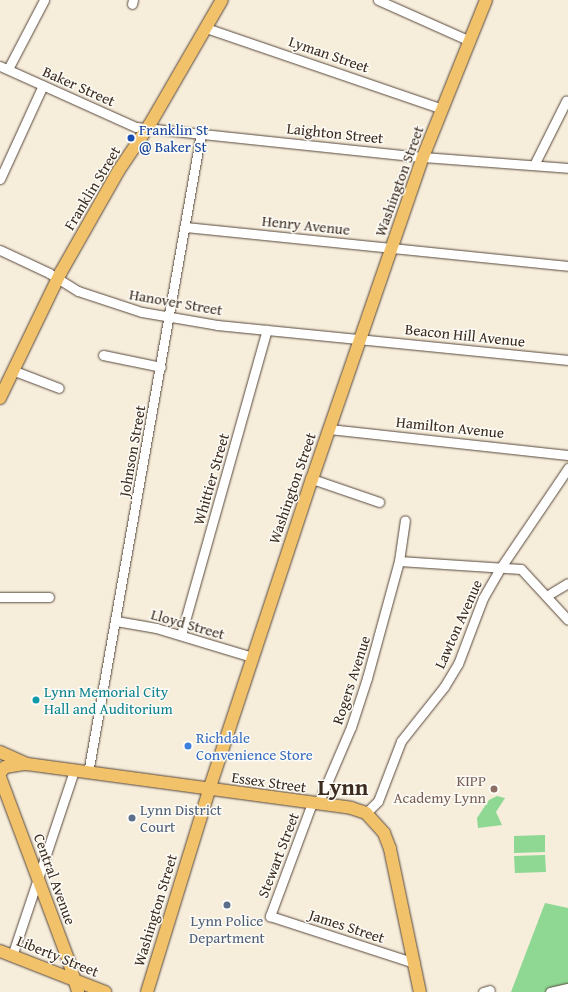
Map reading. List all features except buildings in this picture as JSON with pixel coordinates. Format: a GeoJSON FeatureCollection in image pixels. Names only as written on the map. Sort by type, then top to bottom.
{"type":"FeatureCollection","features":[{"type":"Feature","properties":{"kind":"main road","name":"Franklin Street"},"geometry":{"type":"LineString","coordinates":[[0,398],[12,370],[58,278],[119,170],[147,128],[222,0]]}},
{"type":"Feature","properties":{"kind":"main road","name":"Washington Street"},"geometry":{"type":"LineString","coordinates":[[147,992],[208,790],[360,338],[424,157],[486,0]]}},
{"type":"Feature","properties":{"kind":"main road"},"geometry":{"type":"LineString","coordinates":[[0,752],[28,764]]}},
{"type":"Feature","properties":{"kind":"main road","name":"Essex Street"},"geometry":{"type":"LineString","coordinates":[[28,764],[208,790],[351,808],[366,813]]}},
{"type":"Feature","properties":{"kind":"main road"},"geometry":{"type":"LineString","coordinates":[[0,773],[5,767],[28,764]]}},
{"type":"Feature","properties":{"kind":"main road","name":"Central Avenue"},"geometry":{"type":"LineString","coordinates":[[0,777],[76,986]]}},
{"type":"Feature","properties":{"kind":"main road"},"geometry":{"type":"LineString","coordinates":[[366,813],[387,841],[415,963],[420,992]]}},
{"type":"Feature","properties":{"kind":"main road","name":"Liberty Street"},"geometry":{"type":"LineString","coordinates":[[0,951],[76,986],[105,992]]}},
{"type":"Feature","properties":{"kind":"street"},"geometry":{"type":"LineString","coordinates":[[4,68],[44,0]]}},
{"type":"Feature","properties":{"kind":"street"},"geometry":{"type":"LineString","coordinates":[[378,0],[470,41]]}},
{"type":"Feature","properties":{"kind":"street","name":"Lyman Street"},"geometry":{"type":"LineString","coordinates":[[206,28],[443,108]]}},
{"type":"Feature","properties":{"kind":"street","name":"Baker Street"},"geometry":{"type":"LineString","coordinates":[[4,68],[136,127],[147,128]]}},
{"type":"Feature","properties":{"kind":"street"},"geometry":{"type":"LineString","coordinates":[[0,179],[43,85]]}},
{"type":"Feature","properties":{"kind":"street"},"geometry":{"type":"LineString","coordinates":[[534,165],[566,101]]}},
{"type":"Feature","properties":{"kind":"street","name":"Laighton Street"},"geometry":{"type":"LineString","coordinates":[[147,128],[424,157],[568,168]]}},
{"type":"Feature","properties":{"kind":"street","name":"Johnson Street"},"geometry":{"type":"LineString","coordinates":[[88,773],[170,317],[201,133]]}},
{"type":"Feature","properties":{"kind":"street","name":"Henry Avenue"},"geometry":{"type":"LineString","coordinates":[[185,227],[568,266]]}},
{"type":"Feature","properties":{"kind":"street","name":"Hanover Street"},"geometry":{"type":"LineString","coordinates":[[0,250],[58,278],[78,291],[110,304],[170,317],[267,330],[360,338]]}},
{"type":"Feature","properties":{"kind":"street","name":"Whittier Street"},"geometry":{"type":"LineString","coordinates":[[180,635],[267,330]]}},
{"type":"Feature","properties":{"kind":"street","name":"Beacon Hill Avenue"},"geometry":{"type":"LineString","coordinates":[[360,338],[568,360]]}},
{"type":"Feature","properties":{"kind":"street"},"geometry":{"type":"LineString","coordinates":[[103,355],[161,367]]}},
{"type":"Feature","properties":{"kind":"street"},"geometry":{"type":"LineString","coordinates":[[12,370],[59,388]]}},
{"type":"Feature","properties":{"kind":"street","name":"Hamilton Avenue"},"geometry":{"type":"LineString","coordinates":[[329,429],[568,454]]}},
{"type":"Feature","properties":{"kind":"street","name":"Lawton Avenue"},"geometry":{"type":"LineString","coordinates":[[366,813],[380,796],[401,741],[444,687],[458,664],[483,598],[501,567],[568,468]]}},
{"type":"Feature","properties":{"kind":"street"},"geometry":{"type":"LineString","coordinates":[[312,479],[379,502]]}},
{"type":"Feature","properties":{"kind":"street","name":"Rogers Avenue"},"geometry":{"type":"LineString","coordinates":[[315,804],[351,727],[384,622],[399,561],[405,520]]}},
{"type":"Feature","properties":{"kind":"street"},"geometry":{"type":"LineString","coordinates":[[399,561],[521,569],[548,595],[568,620]]}},
{"type":"Feature","properties":{"kind":"street"},"geometry":{"type":"LineString","coordinates":[[548,595],[568,583]]}},
{"type":"Feature","properties":{"kind":"street"},"geometry":{"type":"LineString","coordinates":[[0,597],[49,597]]}},
{"type":"Feature","properties":{"kind":"street","name":"Lloyd Street"},"geometry":{"type":"LineString","coordinates":[[116,621],[180,635],[252,657]]}},
{"type":"Feature","properties":{"kind":"street"},"geometry":{"type":"LineString","coordinates":[[12,956],[74,771]]}},
{"type":"Feature","properties":{"kind":"street","name":"Stewart Street"},"geometry":{"type":"LineString","coordinates":[[270,916],[315,804]]}},
{"type":"Feature","properties":{"kind":"street","name":"James Street"},"geometry":{"type":"LineString","coordinates":[[270,916],[415,963]]}},
{"type":"Feature","properties":{"kind":"street"},"geometry":{"type":"LineString","coordinates":[[550,992],[568,988]]}},
{"type":"Feature","properties":{"kind":"green space"},"geometry":{"type":"Polygon","coordinates":[[[497,796],[505,798],[496,812],[502,825],[478,828],[477,818],[489,800],[497,796]]]}},
{"type":"Feature","properties":{"kind":"green space"},"geometry":{"type":"Polygon","coordinates":[[[545,835],[545,852],[514,853],[514,836],[545,835]]]}},
{"type":"Feature","properties":{"kind":"green space"},"geometry":{"type":"Polygon","coordinates":[[[545,855],[546,872],[515,873],[514,856],[545,855]]]}},
{"type":"Feature","properties":{"kind":"green space"},"geometry":{"type":"Polygon","coordinates":[[[545,903],[568,908],[568,992],[511,992],[545,903]]]}},
{"type":"Feature","properties":{"kind":"place","name":"Franklin St @ Baker St"},"geometry":{"type":"Point","coordinates":[131,138]}},
{"type":"Feature","properties":{"kind":"place","name":"Lynn Memorial City Hall and Auditorium"},"geometry":{"type":"Point","coordinates":[36,700]}},
{"type":"Feature","properties":{"kind":"place","name":"Richdale Convenience Store"},"geometry":{"type":"Point","coordinates":[188,746]}},
{"type":"Feature","properties":{"kind":"place","name":"KIPP Academy Lynn"},"geometry":{"type":"Point","coordinates":[494,789]}},
{"type":"Feature","properties":{"kind":"place","name":"Lynn District Court"},"geometry":{"type":"Point","coordinates":[132,818]}},
{"type":"Feature","properties":{"kind":"place","name":"Lynn Police Department"},"geometry":{"type":"Point","coordinates":[227,905]}},
{"type":"Feature","properties":{"kind":"district","name":"Lynn"},"geometry":{"type":"Point","coordinates":[343,787]}}]}
